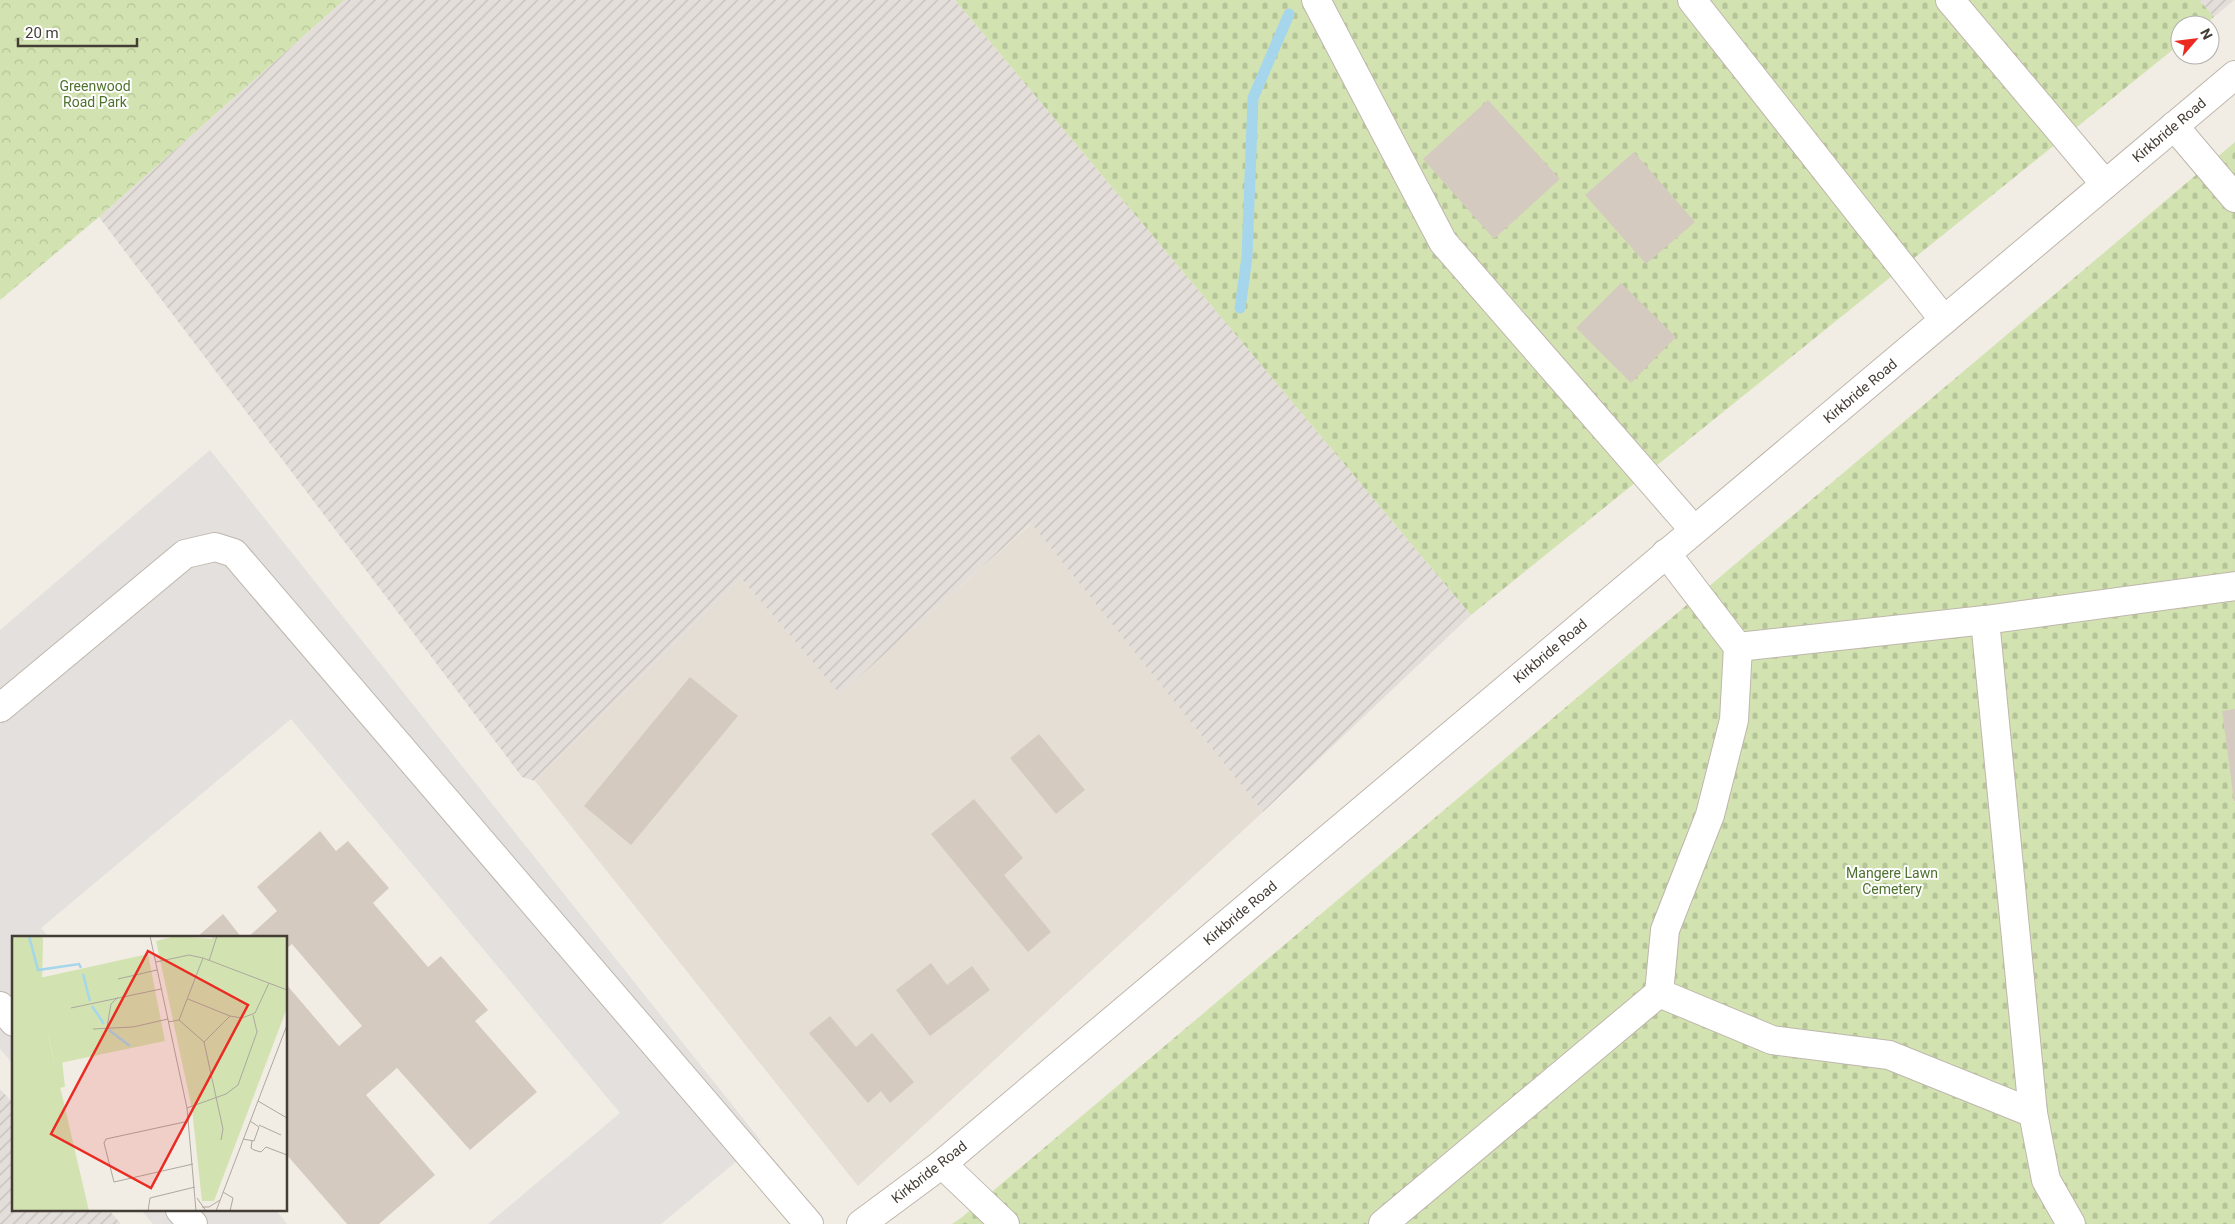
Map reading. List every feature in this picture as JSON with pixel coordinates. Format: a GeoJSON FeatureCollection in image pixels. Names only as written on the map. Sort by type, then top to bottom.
{"type":"FeatureCollection","features":[{"type":"Feature","properties":{"kind":"street"},"geometry":{"type":"LineString","coordinates":[[1316,0],[1444,242],[1694,530]]}},
{"type":"Feature","properties":{"kind":"street"},"geometry":{"type":"LineString","coordinates":[[1692,0],[1944,320]]}},
{"type":"Feature","properties":{"kind":"street"},"geometry":{"type":"LineString","coordinates":[[1950,0],[2105,184]]}},
{"type":"Feature","properties":{"kind":"street","name":"Kirkbride Road"},"geometry":{"type":"LineString","coordinates":[[861,1224],[942,1164],[2235,75]]}},
{"type":"Feature","properties":{"kind":"street"},"geometry":{"type":"LineString","coordinates":[[2174,126],[2235,198]]}},
{"type":"Feature","properties":{"kind":"street"},"geometry":{"type":"LineString","coordinates":[[0,708],[185,554],[215,547],[234,553],[809,1224]]}},
{"type":"Feature","properties":{"kind":"street"},"geometry":{"type":"LineString","coordinates":[[1383,1224],[1659,993],[1665,930],[1710,815],[1734,720],[1738,647],[1666,553]]}},
{"type":"Feature","properties":{"kind":"street"},"geometry":{"type":"LineString","coordinates":[[1738,647],[1985,620],[2235,586]]}},
{"type":"Feature","properties":{"kind":"street"},"geometry":{"type":"LineString","coordinates":[[1985,620],[2033,1113],[2046,1180],[2071,1224]]}},
{"type":"Feature","properties":{"kind":"street"},"geometry":{"type":"LineString","coordinates":[[1659,993],[1772,1040],[1890,1056],[2033,1113]]}},
{"type":"Feature","properties":{"kind":"street"},"geometry":{"type":"LineString","coordinates":[[0,1006],[12,1020]]}},
{"type":"Feature","properties":{"kind":"street"},"geometry":{"type":"LineString","coordinates":[[942,1164],[1005,1224]]}},
{"type":"Feature","properties":{"kind":"street"},"geometry":{"type":"LineString","coordinates":[[182,1212],[192,1224]]}},
{"type":"Feature","properties":{"kind":"shaded area"},"geometry":{"type":"Polygon","coordinates":[[[344,0],[955,0],[1471,615],[1263,812],[1031,523],[840,694],[741,578],[535,781],[522,777],[99,217],[344,0]]]}},
{"type":"Feature","properties":{"kind":"shaded area"},"geometry":{"type":"Polygon","coordinates":[[[2199,0],[2234,0],[2216,15],[2212,15],[2199,0]]]}},
{"type":"Feature","properties":{"kind":"shaded area"},"geometry":{"type":"Polygon","coordinates":[[[210,450],[761,1141],[661,1224],[488,1224],[620,1113],[291,719],[41,928],[47,936],[12,936],[12,1063],[0,1049],[0,630],[210,450]]]}},
{"type":"Feature","properties":{"kind":"shaded area"},"geometry":{"type":"Polygon","coordinates":[[[1032,523],[1263,812],[858,1186],[535,781],[741,578],[840,693],[1032,523]]]}},
{"type":"Feature","properties":{"kind":"shaded area"},"geometry":{"type":"Polygon","coordinates":[[[0,1089],[12,1102],[12,1212],[111,1212],[121,1224],[0,1224],[0,1089]]]}},
{"type":"Feature","properties":{"kind":"shaded area"},"geometry":{"type":"Polygon","coordinates":[[[143,1212],[278,1212],[287,1224],[153,1224],[143,1212]]]}},
{"type":"Feature","properties":{"kind":"green space","name":"Greenwood Road Park"},"geometry":{"type":"Polygon","coordinates":[[[0,0],[344,0],[99,217],[0,300],[0,0]]]}},
{"type":"Feature","properties":{"kind":"green space"},"geometry":{"type":"Polygon","coordinates":[[[955,0],[2199,0],[2212,15],[2170,15],[2170,52],[1471,615],[955,0]]]}},
{"type":"Feature","properties":{"kind":"green space","name":"Mangere Lawn Cemetery"},"geometry":{"type":"Polygon","coordinates":[[[2235,142],[2235,1224],[952,1224],[961,1218],[2235,142]]]}},
{"type":"Feature","properties":{"kind":"building"},"geometry":{"type":"Polygon","coordinates":[[[1488,100],[1560,179],[1494,239],[1423,159],[1488,100]]]}},
{"type":"Feature","properties":{"kind":"building"},"geometry":{"type":"Polygon","coordinates":[[[1634,152],[1695,222],[1646,264],[1585,195],[1634,152]]]}},
{"type":"Feature","properties":{"kind":"building"},"geometry":{"type":"Polygon","coordinates":[[[1621,283],[1676,337],[1631,383],[1576,328],[1621,283]]]}},
{"type":"Feature","properties":{"kind":"building"},"geometry":{"type":"Polygon","coordinates":[[[690,677],[738,716],[631,845],[584,806],[690,677]]]}},
{"type":"Feature","properties":{"kind":"building"},"geometry":{"type":"Polygon","coordinates":[[[2235,709],[2235,801],[2234,801],[2222,711],[2235,709]]]}},
{"type":"Feature","properties":{"kind":"building"},"geometry":{"type":"Polygon","coordinates":[[[1039,734],[1085,790],[1056,814],[1010,758],[1039,734]]]}},
{"type":"Feature","properties":{"kind":"building"},"geometry":{"type":"Polygon","coordinates":[[[974,799],[1023,858],[1004,875],[1051,932],[1028,952],[931,834],[974,799]]]}},
{"type":"Feature","properties":{"kind":"building"},"geometry":{"type":"Polygon","coordinates":[[[320,831],[336,851],[348,841],[389,888],[373,903],[428,967],[441,956],[488,1010],[475,1021],[537,1092],[470,1150],[397,1068],[366,1095],[435,1175],[379,1224],[347,1224],[288,1156],[288,986],[339,1046],[362,1026],[292,944],[288,947],[288,936],[249,936],[277,911],[257,887],[320,831]]]}},
{"type":"Feature","properties":{"kind":"building"},"geometry":{"type":"Polygon","coordinates":[[[223,914],[240,936],[198,936],[223,914]]]}},
{"type":"Feature","properties":{"kind":"building"},"geometry":{"type":"Polygon","coordinates":[[[931,963],[947,985],[972,966],[990,990],[930,1036],[896,990],[931,963]]]}},
{"type":"Feature","properties":{"kind":"building"},"geometry":{"type":"Polygon","coordinates":[[[830,1016],[856,1047],[872,1033],[914,1082],[890,1103],[881,1091],[868,1103],[809,1033],[830,1016]]]}},
{"type":"Feature","properties":{"kind":"waterway"},"geometry":{"type":"LineString","coordinates":[[1240,308],[1247,257],[1253,98],[1289,14]]}}]}
